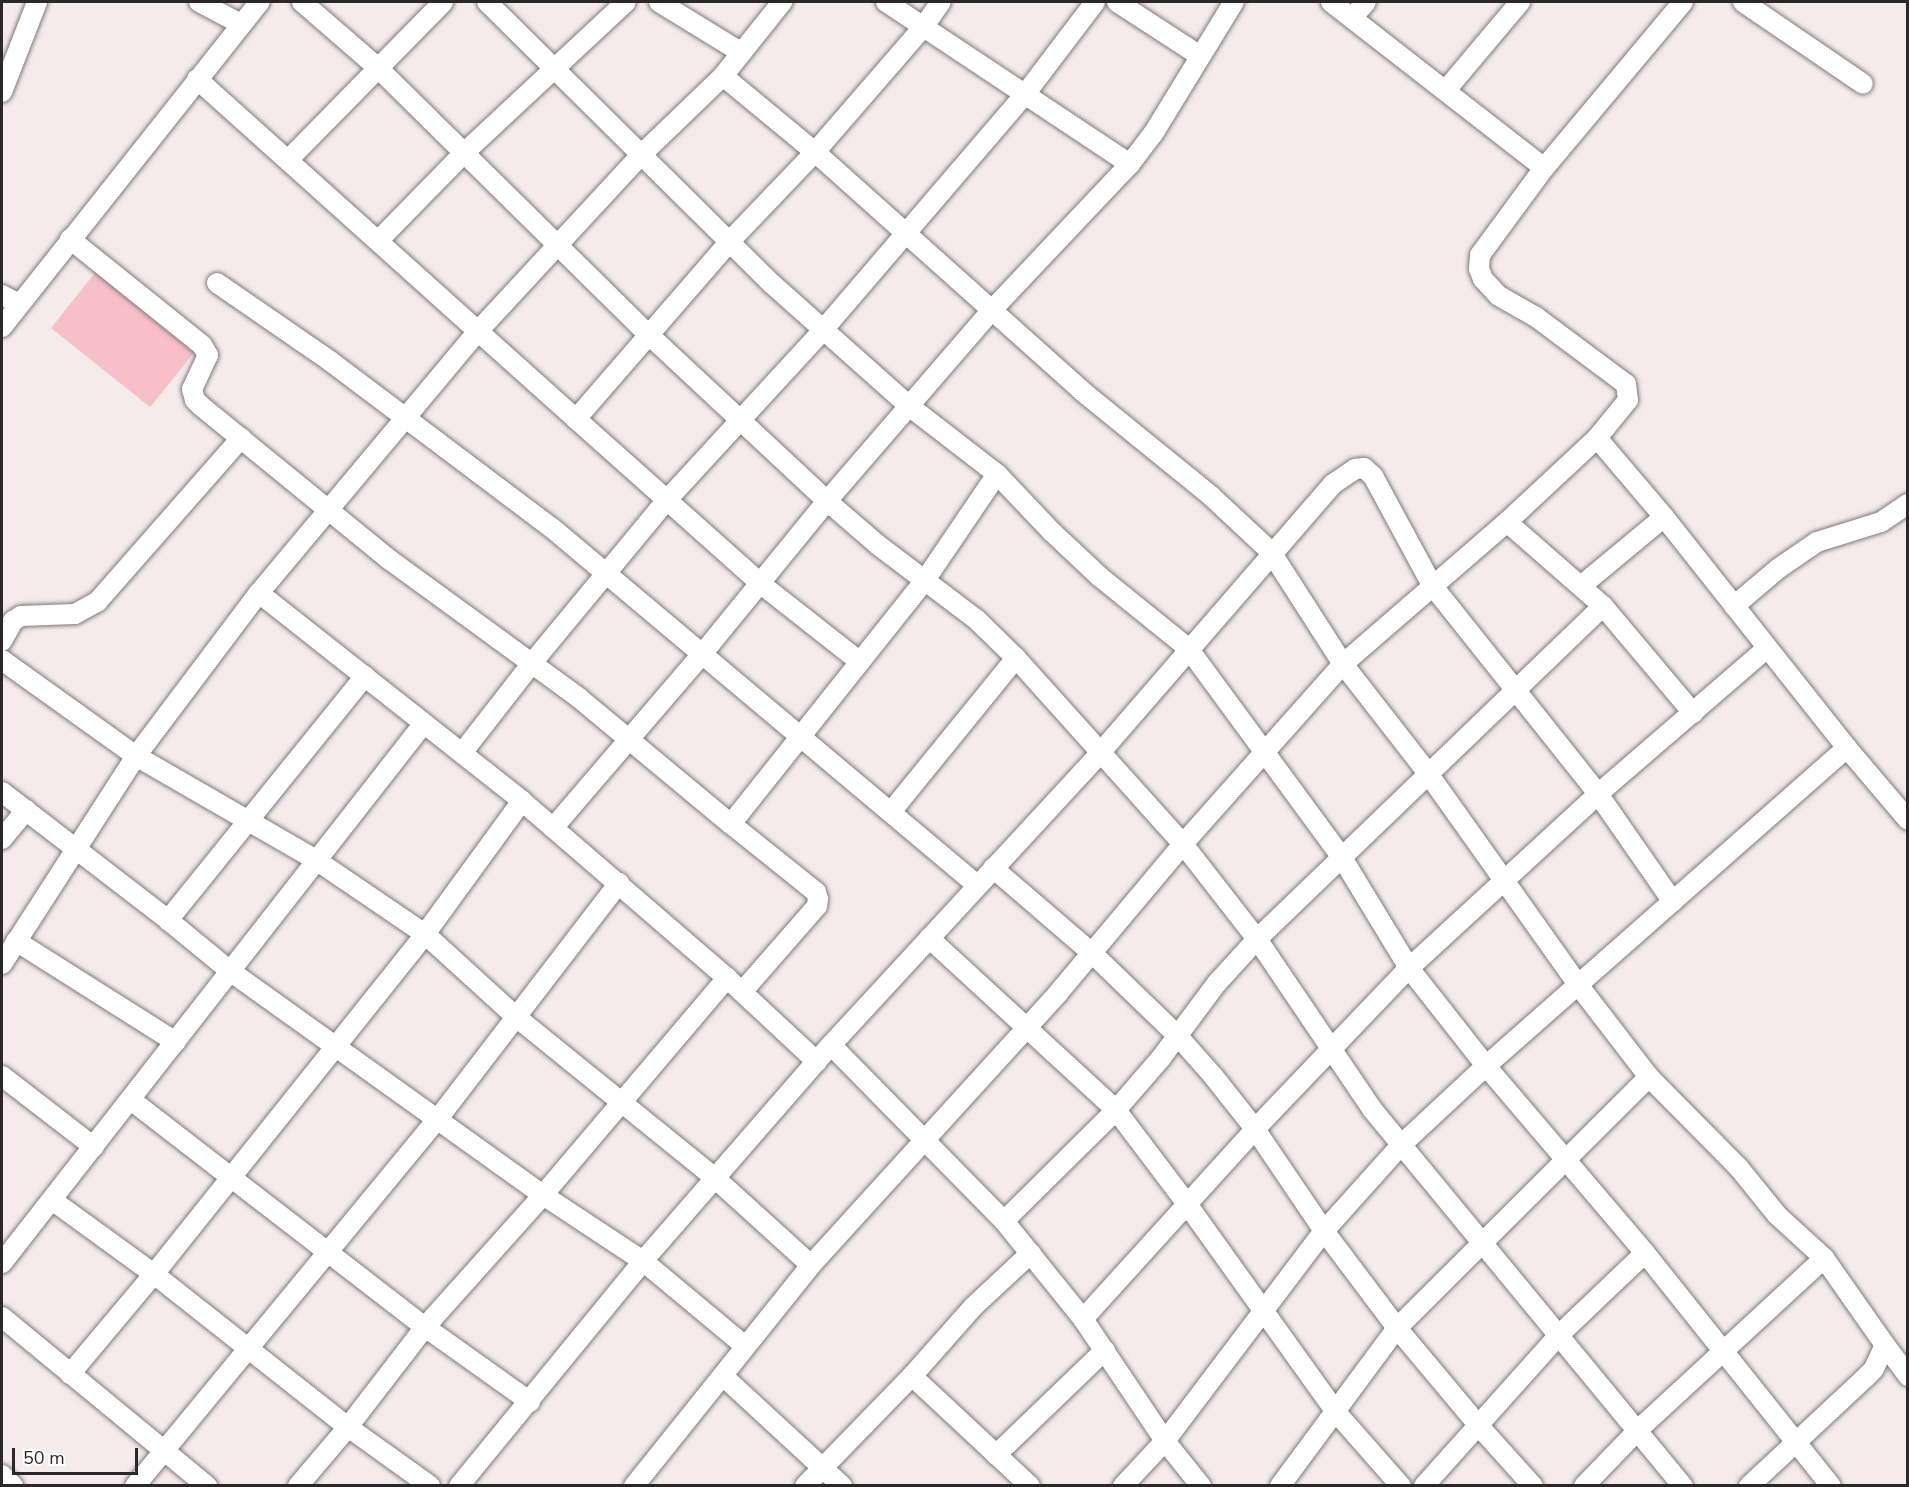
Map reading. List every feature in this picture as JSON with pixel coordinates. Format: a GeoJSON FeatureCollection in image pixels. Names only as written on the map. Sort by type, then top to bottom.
{"type":"FeatureCollection","features":[{"type":"Feature","properties":{"kind":"street"},"geometry":{"type":"LineString","coordinates":[[2,93],[37,2]]}},
{"type":"Feature","properties":{"kind":"street"},"geometry":{"type":"LineString","coordinates":[[199,2],[241,24]]}},
{"type":"Feature","properties":{"kind":"street"},"geometry":{"type":"LineString","coordinates":[[2,327],[10,300],[70,239],[260,2]]}},
{"type":"Feature","properties":{"kind":"street"},"geometry":{"type":"LineString","coordinates":[[302,2],[377,67],[648,334],[827,501],[976,619],[1016,658],[1183,844],[1257,939],[1372,1109],[1683,1485]]}},
{"type":"Feature","properties":{"kind":"street"},"geometry":{"type":"LineString","coordinates":[[288,160],[443,2]]}},
{"type":"Feature","properties":{"kind":"street"},"geometry":{"type":"LineString","coordinates":[[487,2],[823,330],[909,406],[997,474],[1051,531],[1100,577],[1188,648],[1341,856],[1409,968],[1486,1066],[1725,1351],[1831,1485]]}},
{"type":"Feature","properties":{"kind":"street"},"geometry":{"type":"LineString","coordinates":[[378,241],[464,153],[556,70],[626,2]]}},
{"type":"Feature","properties":{"kind":"street"},"geometry":{"type":"LineString","coordinates":[[659,2],[742,53]]}},
{"type":"Feature","properties":{"kind":"street"},"geometry":{"type":"LineString","coordinates":[[2,964],[136,756],[259,593],[479,330],[642,154],[723,76],[782,2]]}},
{"type":"Feature","properties":{"kind":"street"},"geometry":{"type":"LineString","coordinates":[[886,2],[1130,164]]}},
{"type":"Feature","properties":{"kind":"street"},"geometry":{"type":"LineString","coordinates":[[576,419],[730,241],[815,152],[924,26],[941,2]]}},
{"type":"Feature","properties":{"kind":"street"},"geometry":{"type":"LineString","coordinates":[[462,753],[532,663],[608,574],[666,501],[739,418],[823,330],[1026,93],[1095,2]]}},
{"type":"Feature","properties":{"kind":"street"},"geometry":{"type":"LineString","coordinates":[[1117,2],[1200,56]]}},
{"type":"Feature","properties":{"kind":"street"},"geometry":{"type":"LineString","coordinates":[[553,828],[704,653],[827,501],[991,311],[1130,164],[1154,134],[1234,2]]}},
{"type":"Feature","properties":{"kind":"street"},"geometry":{"type":"LineString","coordinates":[[1331,2],[1544,168]]}},
{"type":"Feature","properties":{"kind":"street"},"geometry":{"type":"LineString","coordinates":[[1352,18],[1366,2]]}},
{"type":"Feature","properties":{"kind":"street"},"geometry":{"type":"LineString","coordinates":[[1446,90],[1520,2]]}},
{"type":"Feature","properties":{"kind":"street"},"geometry":{"type":"LineString","coordinates":[[645,1481],[745,1346],[811,1265],[1093,954],[1183,844],[1343,664],[1432,585],[1508,522],[1597,438],[1628,400],[1626,384],[1536,316],[1490,290],[1479,269],[1480,255],[1544,168],[1683,2]]}},
{"type":"Feature","properties":{"kind":"street"},"geometry":{"type":"LineString","coordinates":[[1743,2],[1863,84]]}},
{"type":"Feature","properties":{"kind":"street"},"geometry":{"type":"LineString","coordinates":[[723,76],[815,152],[991,311],[1140,441],[1211,496],[1272,552],[1343,664],[1427,772],[1579,986],[1649,1077],[1739,1168],[1777,1215],[1824,1258],[1908,1376]]}},
{"type":"Feature","properties":{"kind":"street"},"geometry":{"type":"LineString","coordinates":[[197,79],[479,330],[666,501],[761,584],[860,662]]}},
{"type":"Feature","properties":{"kind":"street"},"geometry":{"type":"LineString","coordinates":[[70,239],[202,345],[208,355],[192,389],[193,395],[201,406],[390,560],[532,663],[816,892],[817,906],[812,913],[742,992]]}},
{"type":"Feature","properties":{"kind":"street"},"geometry":{"type":"LineString","coordinates":[[217,283],[407,417],[552,528],[704,653],[800,737],[977,885]]}},
{"type":"Feature","properties":{"kind":"street"},"geometry":{"type":"LineString","coordinates":[[2,641],[14,621],[21,616],[75,614],[98,601],[241,438]]}},
{"type":"Feature","properties":{"kind":"street"},"geometry":{"type":"LineString","coordinates":[[1597,438],[1664,517],[1847,748],[1908,820]]}},
{"type":"Feature","properties":{"kind":"street"},"geometry":{"type":"LineString","coordinates":[[459,1485],[530,1402],[643,1261],[831,1045],[1100,753],[1188,648],[1333,484],[1355,469],[1364,468],[1373,476],[1432,585],[1598,794],[1673,902]]}},
{"type":"Feature","properties":{"kind":"street"},"geometry":{"type":"LineString","coordinates":[[730,824],[925,580],[997,474]]}},
{"type":"Feature","properties":{"kind":"street"},"geometry":{"type":"LineString","coordinates":[[1734,606],[1779,568],[1817,542],[1881,522],[1908,504]]}},
{"type":"Feature","properties":{"kind":"street"},"geometry":{"type":"LineString","coordinates":[[1581,586],[1664,517]]}},
{"type":"Feature","properties":{"kind":"street"},"geometry":{"type":"LineString","coordinates":[[1508,522],[1603,606],[1693,713]]}},
{"type":"Feature","properties":{"kind":"street"},"geometry":{"type":"LineString","coordinates":[[259,593],[522,801],[727,978],[817,1062]]}},
{"type":"Feature","properties":{"kind":"street"},"geometry":{"type":"LineString","coordinates":[[1004,1221],[1116,1110],[1161,1058],[1217,983],[1257,939],[1427,772],[1603,606]]}},
{"type":"Feature","properties":{"kind":"street"},"geometry":{"type":"LineString","coordinates":[[1083,1319],[1255,1129],[1409,968],[1598,794],[1767,648]]}},
{"type":"Feature","properties":{"kind":"street"},"geometry":{"type":"LineString","coordinates":[[891,812],[1016,658]]}},
{"type":"Feature","properties":{"kind":"street"},"geometry":{"type":"LineString","coordinates":[[2,660],[136,756],[316,860],[425,934],[515,1016],[716,1179],[811,1265]]}},
{"type":"Feature","properties":{"kind":"street"},"geometry":{"type":"LineString","coordinates":[[168,920],[365,676]]}},
{"type":"Feature","properties":{"kind":"street"},"geometry":{"type":"LineString","coordinates":[[4,1254],[52,1200],[94,1147],[424,723]]}},
{"type":"Feature","properties":{"kind":"street"},"geometry":{"type":"LineString","coordinates":[[1122,1485],[1165,1441],[1324,1231],[1402,1144],[1486,1066],[1847,748]]}},
{"type":"Feature","properties":{"kind":"street"},"geometry":{"type":"LineString","coordinates":[[2,792],[76,847],[230,971],[543,1195],[643,1261],[745,1346]]}},
{"type":"Feature","properties":{"kind":"street"},"geometry":{"type":"LineString","coordinates":[[70,1374],[154,1274],[334,1045],[425,934],[522,801]]}},
{"type":"Feature","properties":{"kind":"street"},"geometry":{"type":"LineString","coordinates":[[2,839],[26,810]]}},
{"type":"Feature","properties":{"kind":"street"},"geometry":{"type":"LineString","coordinates":[[993,868],[1093,954],[1177,1035],[1255,1129],[1324,1231],[1397,1328],[1478,1425],[1533,1485]]}},
{"type":"Feature","properties":{"kind":"street"},"geometry":{"type":"LineString","coordinates":[[135,1485],[250,1349],[326,1251],[437,1120],[619,883]]}},
{"type":"Feature","properties":{"kind":"street"},"geometry":{"type":"LineString","coordinates":[[929,938],[1116,1110],[1187,1204],[1335,1411],[1401,1485]]}},
{"type":"Feature","properties":{"kind":"street"},"geometry":{"type":"LineString","coordinates":[[16,941],[176,1042]]}},
{"type":"Feature","properties":{"kind":"street"},"geometry":{"type":"LineString","coordinates":[[298,1485],[348,1427],[425,1327],[543,1195],[727,978]]}},
{"type":"Feature","properties":{"kind":"street"},"geometry":{"type":"LineString","coordinates":[[831,1045],[923,1142],[1004,1221],[1031,1253],[1083,1319],[1165,1441],[1201,1485]]}},
{"type":"Feature","properties":{"kind":"street"},"geometry":{"type":"LineString","coordinates":[[2,1076],[94,1147]]}},
{"type":"Feature","properties":{"kind":"street"},"geometry":{"type":"LineString","coordinates":[[1280,1485],[1397,1328],[1649,1077]]}},
{"type":"Feature","properties":{"kind":"street"},"geometry":{"type":"LineString","coordinates":[[131,1100],[425,1327],[530,1402]]}},
{"type":"Feature","properties":{"kind":"street"},"geometry":{"type":"LineString","coordinates":[[52,1200],[154,1274],[348,1427],[430,1485]]}},
{"type":"Feature","properties":{"kind":"street"},"geometry":{"type":"LineString","coordinates":[[805,1485],[912,1376],[973,1307],[1031,1253]]}},
{"type":"Feature","properties":{"kind":"street"},"geometry":{"type":"LineString","coordinates":[[1424,1485],[1560,1334],[1645,1253]]}},
{"type":"Feature","properties":{"kind":"street"},"geometry":{"type":"LineString","coordinates":[[1584,1485],[1639,1429],[1824,1258]]}},
{"type":"Feature","properties":{"kind":"street"},"geometry":{"type":"LineString","coordinates":[[2,1317],[207,1485]]}},
{"type":"Feature","properties":{"kind":"street"},"geometry":{"type":"LineString","coordinates":[[1749,1485],[1874,1369],[1885,1345]]}},
{"type":"Feature","properties":{"kind":"street"},"geometry":{"type":"LineString","coordinates":[[996,1455],[1105,1350]]}},
{"type":"Feature","properties":{"kind":"street"},"geometry":{"type":"LineString","coordinates":[[723,1376],[842,1485]]}},
{"type":"Feature","properties":{"kind":"street"},"geometry":{"type":"LineString","coordinates":[[912,1376],[1030,1485]]}},
{"type":"Feature","properties":{"kind":"street"},"geometry":{"type":"LineString","coordinates":[[2,1475],[13,1485]]}},
{"type":"Feature","properties":{"kind":"shaded area"},"geometry":{"type":"Polygon","coordinates":[[[98,269],[197,349],[150,407],[51,328],[98,269]]]}}]}
